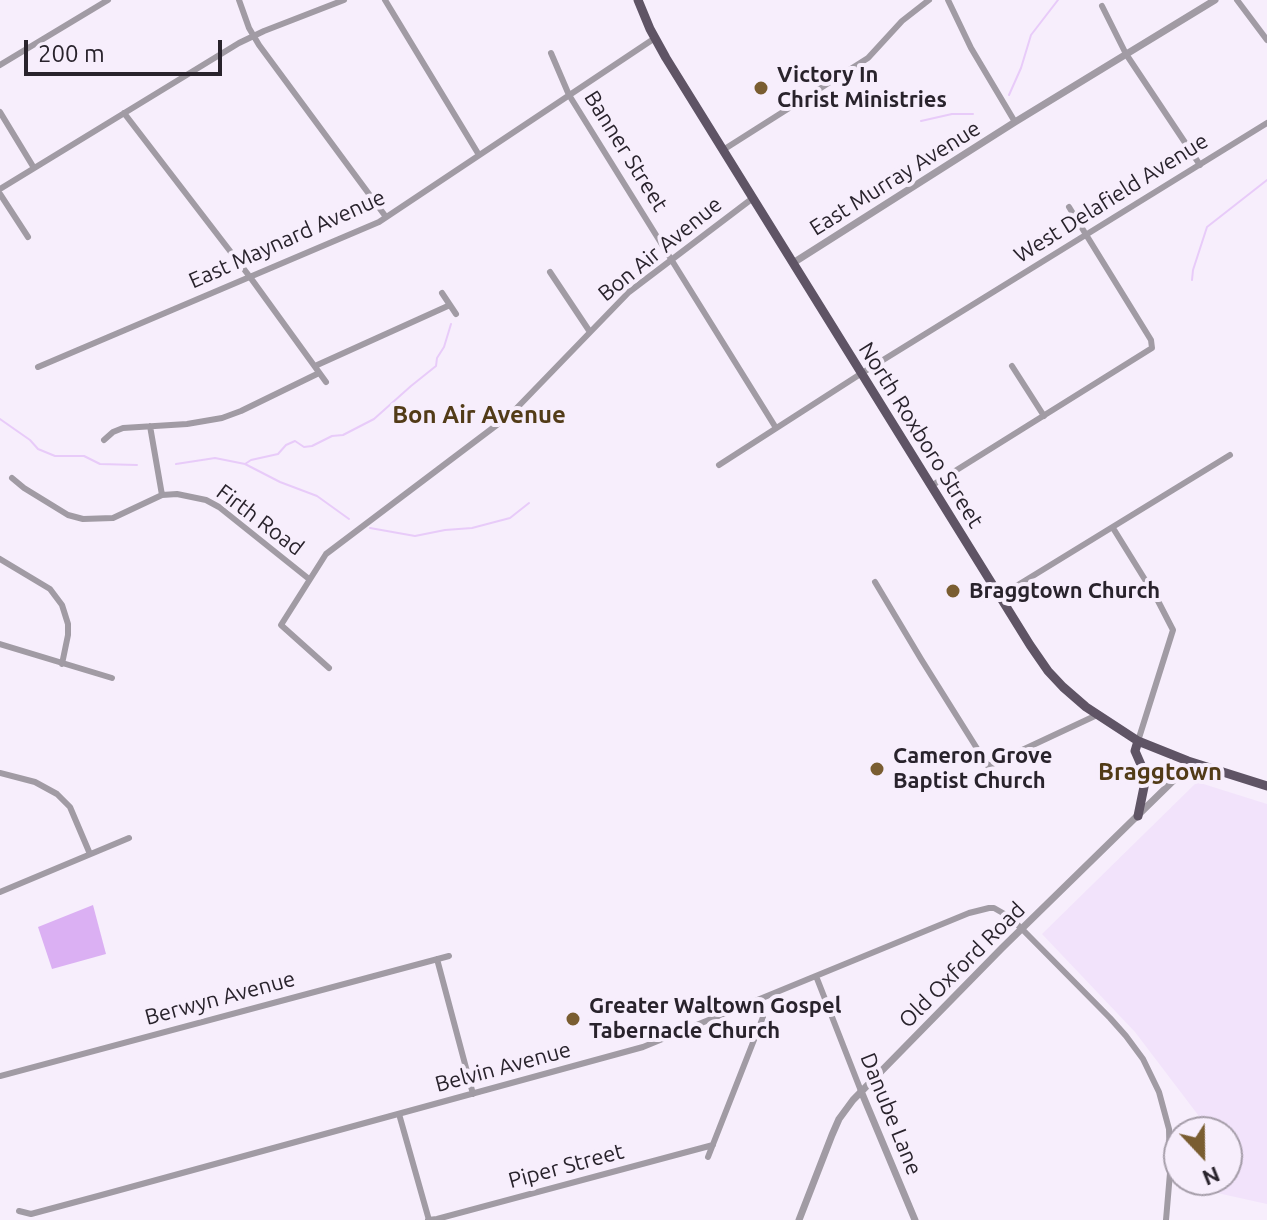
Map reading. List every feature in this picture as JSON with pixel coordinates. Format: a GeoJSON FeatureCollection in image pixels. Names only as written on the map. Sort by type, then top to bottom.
{"type":"FeatureCollection","features":[{"type":"Feature","properties":{"kind":"main road","name":"North Roxboro Street"},"geometry":{"type":"LineString","coordinates":[[638,0],[655,38],[723,150],[1048,671],[1097,715],[1138,741],[1188,761],[1267,786]]}},
{"type":"Feature","properties":{"kind":"main road"},"geometry":{"type":"LineString","coordinates":[[1138,741],[1135,751],[1145,782],[1138,816]]}},
{"type":"Feature","properties":{"kind":"street"},"geometry":{"type":"LineString","coordinates":[[0,65],[108,0]]}},
{"type":"Feature","properties":{"kind":"street"},"geometry":{"type":"LineString","coordinates":[[239,0],[254,36],[386,217]]}},
{"type":"Feature","properties":{"kind":"street"},"geometry":{"type":"LineString","coordinates":[[28,237],[0,192],[34,168],[254,36],[344,0]]}},
{"type":"Feature","properties":{"kind":"street"},"geometry":{"type":"LineString","coordinates":[[385,0],[479,155]]}},
{"type":"Feature","properties":{"kind":"street"},"geometry":{"type":"LineString","coordinates":[[723,150],[868,58],[902,21],[929,0]]}},
{"type":"Feature","properties":{"kind":"street"},"geometry":{"type":"LineString","coordinates":[[948,0],[971,48],[1015,122]]}},
{"type":"Feature","properties":{"kind":"street","name":"East Murray Avenue"},"geometry":{"type":"LineString","coordinates":[[793,263],[1215,0]]}},
{"type":"Feature","properties":{"kind":"street"},"geometry":{"type":"LineString","coordinates":[[1237,0],[1267,40]]}},
{"type":"Feature","properties":{"kind":"street"},"geometry":{"type":"LineString","coordinates":[[1102,6],[1126,54],[1200,165]]}},
{"type":"Feature","properties":{"kind":"street","name":"East Maynard Avenue"},"geometry":{"type":"LineString","coordinates":[[38,367],[340,240],[386,217],[655,38]]}},
{"type":"Feature","properties":{"kind":"street","name":"Banner Street"},"geometry":{"type":"LineString","coordinates":[[551,53],[569,95],[776,428]]}},
{"type":"Feature","properties":{"kind":"street"},"geometry":{"type":"LineString","coordinates":[[0,112],[34,168]]}},
{"type":"Feature","properties":{"kind":"street"},"geometry":{"type":"LineString","coordinates":[[124,113],[326,382]]}},
{"type":"Feature","properties":{"kind":"street","name":"West Delafield Avenue"},"geometry":{"type":"LineString","coordinates":[[719,465],[1267,123]]}},
{"type":"Feature","properties":{"kind":"street","name":"Bon Air Avenue"},"geometry":{"type":"LineString","coordinates":[[329,668],[281,625],[322,558],[510,415],[629,292],[753,198]]}},
{"type":"Feature","properties":{"kind":"street"},"geometry":{"type":"LineString","coordinates":[[931,486],[1152,348],[1151,340],[1069,207]]}},
{"type":"Feature","properties":{"kind":"street"},"geometry":{"type":"LineString","coordinates":[[550,272],[590,332]]}},
{"type":"Feature","properties":{"kind":"street"},"geometry":{"type":"LineString","coordinates":[[442,293],[456,314]]}},
{"type":"Feature","properties":{"kind":"street"},"geometry":{"type":"LineString","coordinates":[[315,366],[450,305]]}},
{"type":"Feature","properties":{"kind":"street"},"geometry":{"type":"LineString","coordinates":[[1012,366],[1044,416]]}},
{"type":"Feature","properties":{"kind":"street"},"geometry":{"type":"LineString","coordinates":[[104,440],[117,430],[222,418],[319,373]]}},
{"type":"Feature","properties":{"kind":"street"},"geometry":{"type":"LineString","coordinates":[[12,478],[68,515],[83,519],[113,518],[162,495],[150,426]]}},
{"type":"Feature","properties":{"kind":"street"},"geometry":{"type":"LineString","coordinates":[[1000,596],[1230,455]]}},
{"type":"Feature","properties":{"kind":"street","name":"Firth Road"},"geometry":{"type":"LineString","coordinates":[[162,495],[177,494],[206,500],[219,507],[309,579]]}},
{"type":"Feature","properties":{"kind":"street"},"geometry":{"type":"LineString","coordinates":[[1113,528],[1173,630],[1138,741]]}},
{"type":"Feature","properties":{"kind":"street"},"geometry":{"type":"LineString","coordinates":[[0,559],[50,589],[62,605],[68,624],[62,664]]}},
{"type":"Feature","properties":{"kind":"street"},"geometry":{"type":"LineString","coordinates":[[875,582],[988,766],[1097,715]]}},
{"type":"Feature","properties":{"kind":"street"},"geometry":{"type":"LineString","coordinates":[[0,644],[112,678]]}},
{"type":"Feature","properties":{"kind":"street","name":"Old Oxford Road"},"geometry":{"type":"LineString","coordinates":[[799,1220],[832,1135],[849,1105],[1176,778],[1188,761]]}},
{"type":"Feature","properties":{"kind":"street"},"geometry":{"type":"LineString","coordinates":[[0,773],[35,782],[57,794],[70,807],[90,854]]}},
{"type":"Feature","properties":{"kind":"street"},"geometry":{"type":"LineString","coordinates":[[0,892],[129,838]]}},
{"type":"Feature","properties":{"kind":"street","name":"Belvin Avenue"},"geometry":{"type":"LineString","coordinates":[[19,1211],[31,1214],[643,1047],[982,909],[994,908],[1022,929],[1126,1036],[1150,1072],[1164,1107],[1170,1142],[1166,1220]]}},
{"type":"Feature","properties":{"kind":"street","name":"Berwyn Avenue"},"geometry":{"type":"LineString","coordinates":[[0,1076],[449,956]]}},
{"type":"Feature","properties":{"kind":"street"},"geometry":{"type":"LineString","coordinates":[[437,959],[473,1094]]}},
{"type":"Feature","properties":{"kind":"street","name":"Danube Lane"},"geometry":{"type":"LineString","coordinates":[[816,976],[915,1220]]}},
{"type":"Feature","properties":{"kind":"street"},"geometry":{"type":"LineString","coordinates":[[708,1157],[763,1017],[761,999]]}},
{"type":"Feature","properties":{"kind":"street"},"geometry":{"type":"LineString","coordinates":[[399,1114],[429,1220]]}},
{"type":"Feature","properties":{"kind":"street","name":"Piper Street"},"geometry":{"type":"LineString","coordinates":[[429,1220],[713,1145]]}},
{"type":"Feature","properties":{"kind":"shaded area"},"geometry":{"type":"Polygon","coordinates":[[[1197,782],[1267,804],[1267,1204],[1231,1196],[1243,1196],[1243,1116],[1199,1116],[1135,1032],[1042,934],[1197,782]]]}},
{"type":"Feature","properties":{"kind":"shaded area"},"geometry":{"type":"Polygon","coordinates":[[[93,905],[106,954],[52,969],[38,927],[93,905]]]}},
{"type":"Feature","properties":{"kind":"waterway"},"geometry":{"type":"LineString","coordinates":[[1009,95],[1031,35],[1058,0]]}},
{"type":"Feature","properties":{"kind":"waterway"},"geometry":{"type":"LineString","coordinates":[[921,121],[952,114],[973,114]]}},
{"type":"Feature","properties":{"kind":"waterway"},"geometry":{"type":"LineString","coordinates":[[1192,280],[1207,227],[1267,180]]}},
{"type":"Feature","properties":{"kind":"waterway"},"geometry":{"type":"LineString","coordinates":[[245,464],[278,454],[295,441],[304,447],[312,446],[374,419],[436,366],[451,324]]}},
{"type":"Feature","properties":{"kind":"waterway"},"geometry":{"type":"LineString","coordinates":[[0,419],[38,449],[55,456],[84,456],[100,464],[137,465]]}},
{"type":"Feature","properties":{"kind":"waterway"},"geometry":{"type":"LineString","coordinates":[[176,464],[215,458],[245,464],[317,496],[349,519]]}},
{"type":"Feature","properties":{"kind":"waterway"},"geometry":{"type":"LineString","coordinates":[[370,528],[415,536],[472,528],[510,518],[529,503]]}},
{"type":"Feature","properties":{"kind":"place","name":"Victory In Christ Ministries"},"geometry":{"type":"Point","coordinates":[761,88]}},
{"type":"Feature","properties":{"kind":"place","name":"Braggtown Church"},"geometry":{"type":"Point","coordinates":[953,591]}},
{"type":"Feature","properties":{"kind":"place","name":"Cameron Grove Baptist Church"},"geometry":{"type":"Point","coordinates":[877,769]}},
{"type":"Feature","properties":{"kind":"place","name":"Greater Waltown Gospel Tabernacle Church"},"geometry":{"type":"Point","coordinates":[573,1019]}},
{"type":"Feature","properties":{"kind":"district","name":"Bon Air Avenue"},"geometry":{"type":"Point","coordinates":[479,415]}},
{"type":"Feature","properties":{"kind":"district","name":"Braggtown"},"geometry":{"type":"Point","coordinates":[1160,772]}}]}
